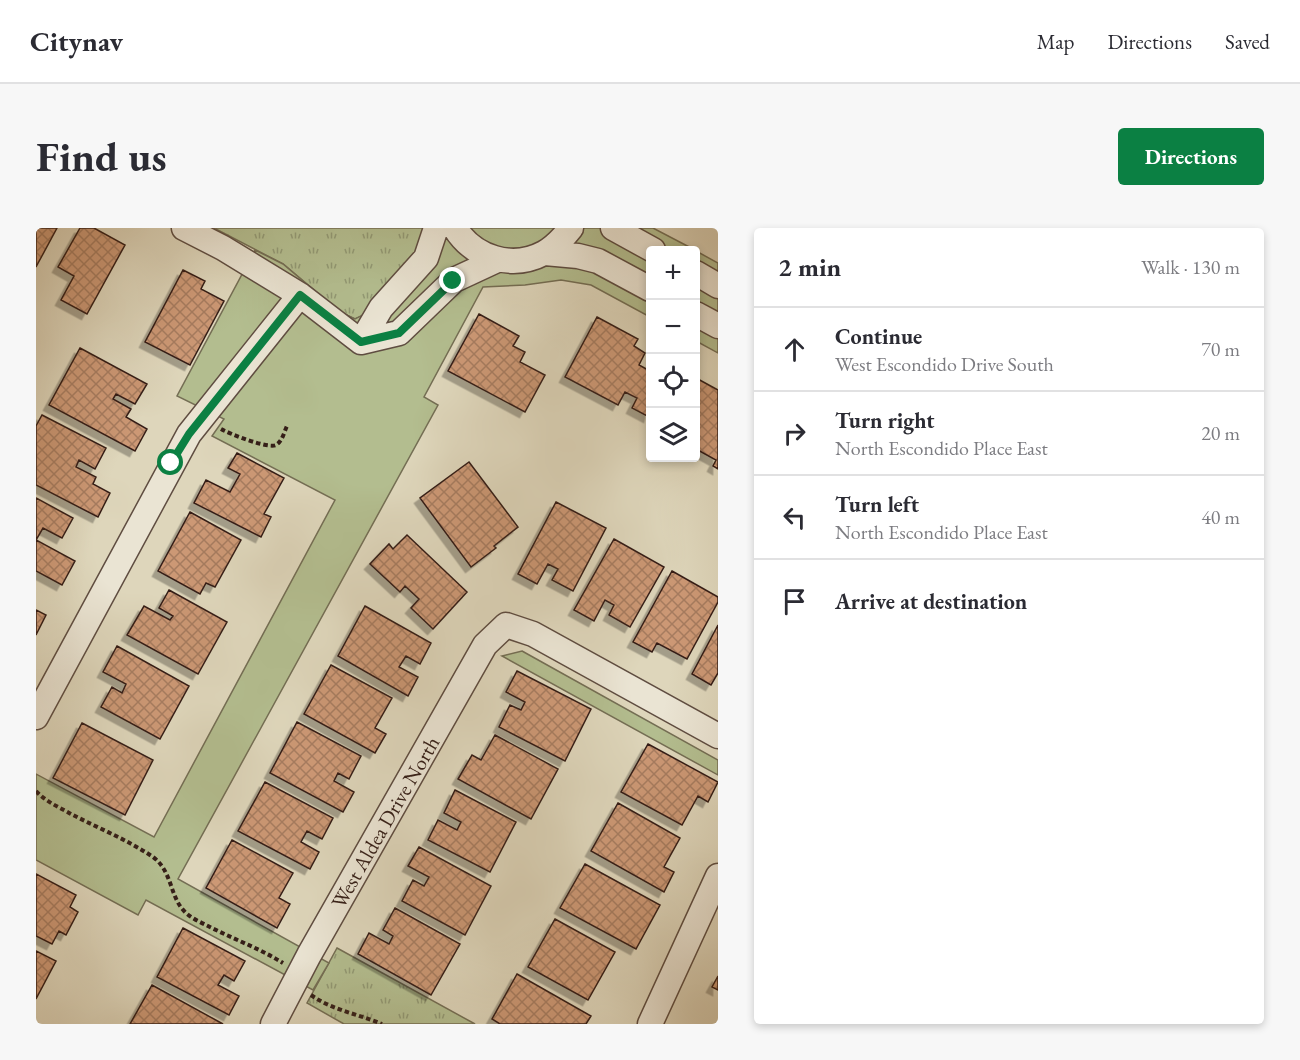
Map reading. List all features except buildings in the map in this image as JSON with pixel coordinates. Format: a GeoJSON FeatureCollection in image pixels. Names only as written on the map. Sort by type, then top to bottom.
{"type":"FeatureCollection","features":[{"type":"Feature","properties":{"kind":"street"},"geometry":{"type":"LineString","coordinates":[[184,228],[223,248],[300,295],[361,342]]}},
{"type":"Feature","properties":{"kind":"street"},"geometry":{"type":"LineString","coordinates":[[361,342],[381,308],[426,258],[436,228]]}},
{"type":"Feature","properties":{"kind":"street"},"geometry":{"type":"LineString","coordinates":[[455,228],[461,238],[477,252],[497,260],[521,260],[545,253],[560,242],[571,228]]}},
{"type":"Feature","properties":{"kind":"street"},"geometry":{"type":"LineString","coordinates":[[613,228],[646,246]]}},
{"type":"Feature","properties":{"kind":"street"},"geometry":{"type":"LineString","coordinates":[[545,253],[578,256],[598,261],[646,286]]}},
{"type":"Feature","properties":{"kind":"street"},"geometry":{"type":"LineString","coordinates":[[361,342],[399,333],[454,280],[497,260]]}},
{"type":"Feature","properties":{"kind":"street"},"geometry":{"type":"LineString","coordinates":[[700,275],[718,286]]}},
{"type":"Feature","properties":{"kind":"street"},"geometry":{"type":"LineString","coordinates":[[36,717],[171,463],[189,434],[300,295]]}},
{"type":"Feature","properties":{"kind":"street"},"geometry":{"type":"LineString","coordinates":[[700,316],[718,326]]}},
{"type":"Feature","properties":{"kind":"street","name":"West Aldea Drive North"},"geometry":{"type":"LineString","coordinates":[[273,1024],[485,645],[506,625],[533,634],[718,735]]}},
{"type":"Feature","properties":{"kind":"street"},"geometry":{"type":"LineString","coordinates":[[650,1024],[718,876]]}},
{"type":"Feature","properties":{"kind":"path"},"geometry":{"type":"LineString","coordinates":[[202,418],[229,433],[268,446],[275,446],[280,441],[288,424]]}},
{"type":"Feature","properties":{"kind":"path"},"geometry":{"type":"LineString","coordinates":[[36,791],[49,802],[150,855],[159,862],[172,883],[177,902],[185,912],[234,940],[268,954],[286,965],[296,982],[325,1005],[361,1015],[382,1024]]}},
{"type":"Feature","properties":{"kind":"green space"},"geometry":{"type":"Polygon","coordinates":[[[214,228],[429,228],[427,238],[367,314],[355,319],[340,312],[283,264],[214,228]]]}},
{"type":"Feature","properties":{"kind":"green space"},"geometry":{"type":"Polygon","coordinates":[[[429,228],[653,228],[687,246],[646,246],[646,315],[591,285],[561,280],[483,287],[424,397],[438,405],[178,879],[329,963],[313,990],[146,900],[138,915],[36,860],[36,774],[154,837],[335,500],[212,436],[224,419],[177,396],[255,250],[283,264],[340,312],[355,319],[367,313],[416,259],[429,228]]]}},
{"type":"Feature","properties":{"kind":"green space"},"geometry":{"type":"Polygon","coordinates":[[[700,253],[718,263],[718,353],[700,343],[700,253]]]}},
{"type":"Feature","properties":{"kind":"green space"},"geometry":{"type":"Polygon","coordinates":[[[522,651],[718,760],[718,775],[502,656],[522,651]]]}},
{"type":"Feature","properties":{"kind":"green space"},"geometry":{"type":"Polygon","coordinates":[[[337,948],[475,1024],[344,1024],[307,1003],[337,948]]]}},
{"type":"Feature","properties":{"kind":"route"},"geometry":{"type":"LineString","coordinates":[[171,463],[189,434],[300,295],[361,342],[399,333],[453,281]]}}]}
